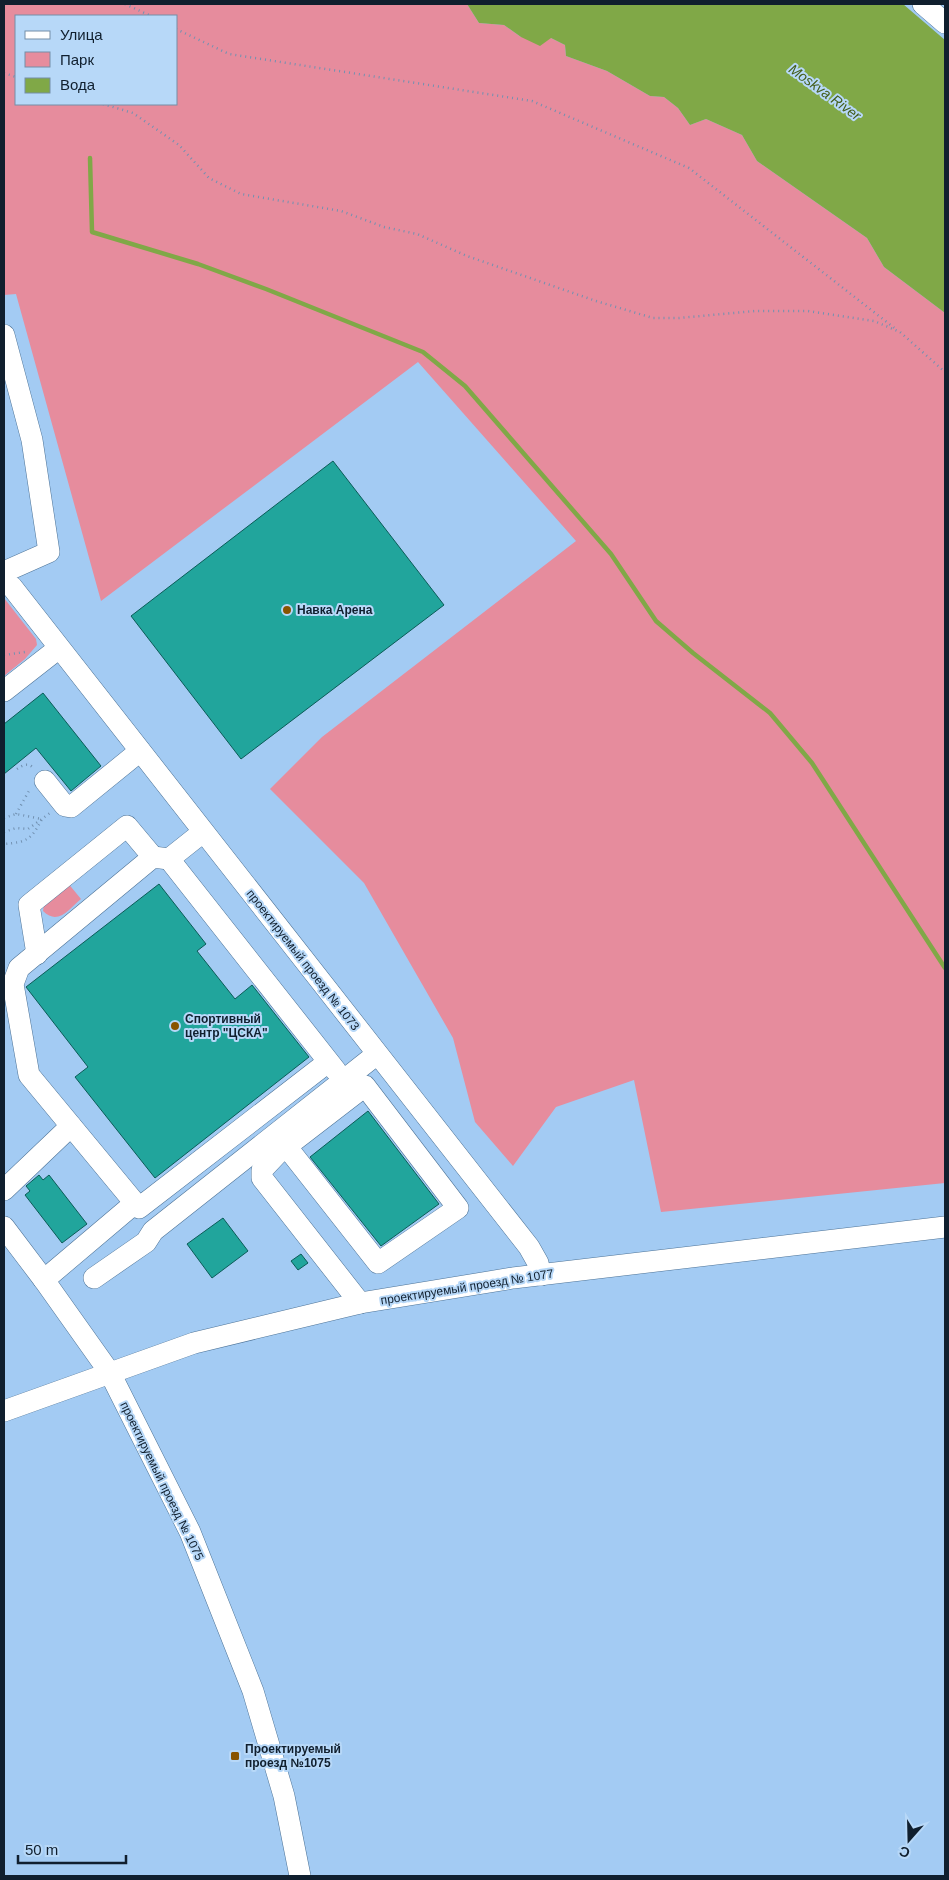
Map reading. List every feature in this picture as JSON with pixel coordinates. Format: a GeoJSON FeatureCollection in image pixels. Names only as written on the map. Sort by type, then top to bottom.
{"type":"FeatureCollection","features":[{"type":"Feature","properties":{"kind":"street"},"geometry":{"type":"LineString","coordinates":[[922,4],[945,23]]}},
{"type":"Feature","properties":{"kind":"street"},"geometry":{"type":"LineString","coordinates":[[4,335],[32,440],[49,552],[4,572]]}},
{"type":"Feature","properties":{"kind":"street","name":"проектируемый проезд № 1073"},"geometry":{"type":"LineString","coordinates":[[4,582],[12,587],[529,1247],[538,1263],[541,1275]]}},
{"type":"Feature","properties":{"kind":"street"},"geometry":{"type":"LineString","coordinates":[[4,691],[59,648]]}},
{"type":"Feature","properties":{"kind":"street"},"geometry":{"type":"LineString","coordinates":[[41,776],[65,806],[71,807],[140,751]]}},
{"type":"Feature","properties":{"kind":"street"},"geometry":{"type":"LineString","coordinates":[[37,954],[29,905],[127,826],[161,858],[335,1071],[374,1049]]}},
{"type":"Feature","properties":{"kind":"street"},"geometry":{"type":"LineString","coordinates":[[203,832],[161,858],[20,968],[13,984],[29,1075],[139,1208],[328,1062]]}},
{"type":"Feature","properties":{"kind":"street"},"geometry":{"type":"LineString","coordinates":[[94,1278],[146,1242],[153,1231],[374,1049]]}},
{"type":"Feature","properties":{"kind":"street"},"geometry":{"type":"LineString","coordinates":[[286,1146],[378,1263],[458,1208],[365,1086],[270,1158],[262,1170],[262,1178],[360,1303]]}},
{"type":"Feature","properties":{"kind":"street"},"geometry":{"type":"LineString","coordinates":[[4,1190],[71,1126]]}},
{"type":"Feature","properties":{"kind":"street"},"geometry":{"type":"LineString","coordinates":[[44,1280],[135,1203]]}},
{"type":"Feature","properties":{"kind":"street","name":"проектируемый проезд № 1075"},"geometry":{"type":"LineString","coordinates":[[4,1227],[110,1373],[190,1532],[254,1691],[284,1796],[300,1876]]}},
{"type":"Feature","properties":{"kind":"street","name":"проектируемый проезд № 1077"},"geometry":{"type":"LineString","coordinates":[[4,1411],[194,1343],[360,1303],[541,1275],[945,1227]]}},
{"type":"Feature","properties":{"kind":"path"},"geometry":{"type":"LineString","coordinates":[[125,4],[149,15]]}},
{"type":"Feature","properties":{"kind":"path"},"geometry":{"type":"LineString","coordinates":[[178,29],[229,54],[532,101],[689,168],[900,332],[945,372]]}},
{"type":"Feature","properties":{"kind":"path"},"geometry":{"type":"LineString","coordinates":[[106,105],[133,113],[178,145],[209,178],[241,194],[341,212],[384,227],[417,234],[466,256],[596,301],[652,318],[679,318],[755,311],[808,311],[874,321],[900,332]]}},
{"type":"Feature","properties":{"kind":"path"},"geometry":{"type":"LineString","coordinates":[[4,655],[31,651]]}},
{"type":"Feature","properties":{"kind":"path"},"geometry":{"type":"LineString","coordinates":[[17,769],[29,764],[41,776]]}},
{"type":"Feature","properties":{"kind":"path"},"geometry":{"type":"LineString","coordinates":[[4,832],[16,828],[28,828],[63,803]]}},
{"type":"Feature","properties":{"kind":"path"},"geometry":{"type":"LineString","coordinates":[[4,818],[16,814],[42,819]]}},
{"type":"Feature","properties":{"kind":"path"},"geometry":{"type":"LineString","coordinates":[[4,844],[22,842],[29,839],[42,819]]}},
{"type":"Feature","properties":{"kind":"green space"},"geometry":{"type":"Polygon","coordinates":[[[4,4],[467,4],[479,23],[504,25],[521,37],[551,38],[565,45],[566,56],[607,71],[650,96],[664,97],[678,108],[690,125],[706,119],[742,135],[757,161],[867,238],[884,267],[945,313],[945,1183],[661,1212],[634,1080],[556,1107],[513,1166],[475,1122],[453,1038],[364,883],[270,789],[322,737],[576,541],[418,362],[101,601],[16,294],[4,295],[4,4]]]}},
{"type":"Feature","properties":{"kind":"green space"},"geometry":{"type":"Polygon","coordinates":[[[4,598],[36,639],[37,645],[25,659],[4,676],[4,598]]]}},
{"type":"Feature","properties":{"kind":"green space"},"geometry":{"type":"Polygon","coordinates":[[[67,882],[81,899],[63,914],[54,917],[48,915],[43,911],[44,904],[67,882]]]}},
{"type":"Feature","properties":{"kind":"water","name":"Moskva River"},"geometry":{"type":"Polygon","coordinates":[[[467,4],[903,4],[945,40],[945,313],[884,267],[867,238],[757,161],[742,135],[706,119],[690,125],[678,108],[664,97],[650,96],[607,71],[566,56],[565,45],[551,38],[540,46],[521,37],[504,25],[479,23],[467,4]]]}},
{"type":"Feature","properties":{"kind":"building","name":"Навка Арена"},"geometry":{"type":"Polygon","coordinates":[[[333,461],[444,605],[241,759],[131,616],[333,461]]]}},
{"type":"Feature","properties":{"kind":"building"},"geometry":{"type":"Polygon","coordinates":[[[43,693],[101,766],[71,791],[36,748],[4,774],[4,724],[43,693]]]}},
{"type":"Feature","properties":{"kind":"building","name":"Спортивный центр \"ЦСКА\""},"geometry":{"type":"Polygon","coordinates":[[[159,884],[206,944],[197,951],[235,999],[252,985],[309,1057],[155,1178],[75,1077],[88,1067],[26,987],[159,884]]]}},
{"type":"Feature","properties":{"kind":"building"},"geometry":{"type":"Polygon","coordinates":[[[368,1111],[439,1204],[381,1246],[310,1157],[368,1111]]]}},
{"type":"Feature","properties":{"kind":"building"},"geometry":{"type":"Polygon","coordinates":[[[39,1175],[43,1180],[49,1175],[87,1224],[62,1243],[25,1195],[30,1191],[26,1186],[39,1175]]]}},
{"type":"Feature","properties":{"kind":"building"},"geometry":{"type":"Polygon","coordinates":[[[223,1218],[248,1251],[212,1278],[187,1244],[223,1218]]]}},
{"type":"Feature","properties":{"kind":"building"},"geometry":{"type":"Polygon","coordinates":[[[301,1254],[308,1263],[298,1270],[291,1261],[301,1254]]]}},
{"type":"Feature","properties":{"kind":"waterway"},"geometry":{"type":"LineString","coordinates":[[90,158],[92,232],[198,264],[423,352],[465,386],[611,554],[656,621],[693,653],[770,713],[812,763],[945,968]]}},
{"type":"Feature","properties":{"kind":"place","name":"Навка Арена"},"geometry":{"type":"Point","coordinates":[287,610]}},
{"type":"Feature","properties":{"kind":"place","name":"Спортивный центр \"ЦСКА\""},"geometry":{"type":"Point","coordinates":[175,1026]}},
{"type":"Feature","properties":{"kind":"place","name":"Проектируемый проезд №1075"},"geometry":{"type":"Point","coordinates":[235,1756]}}]}
